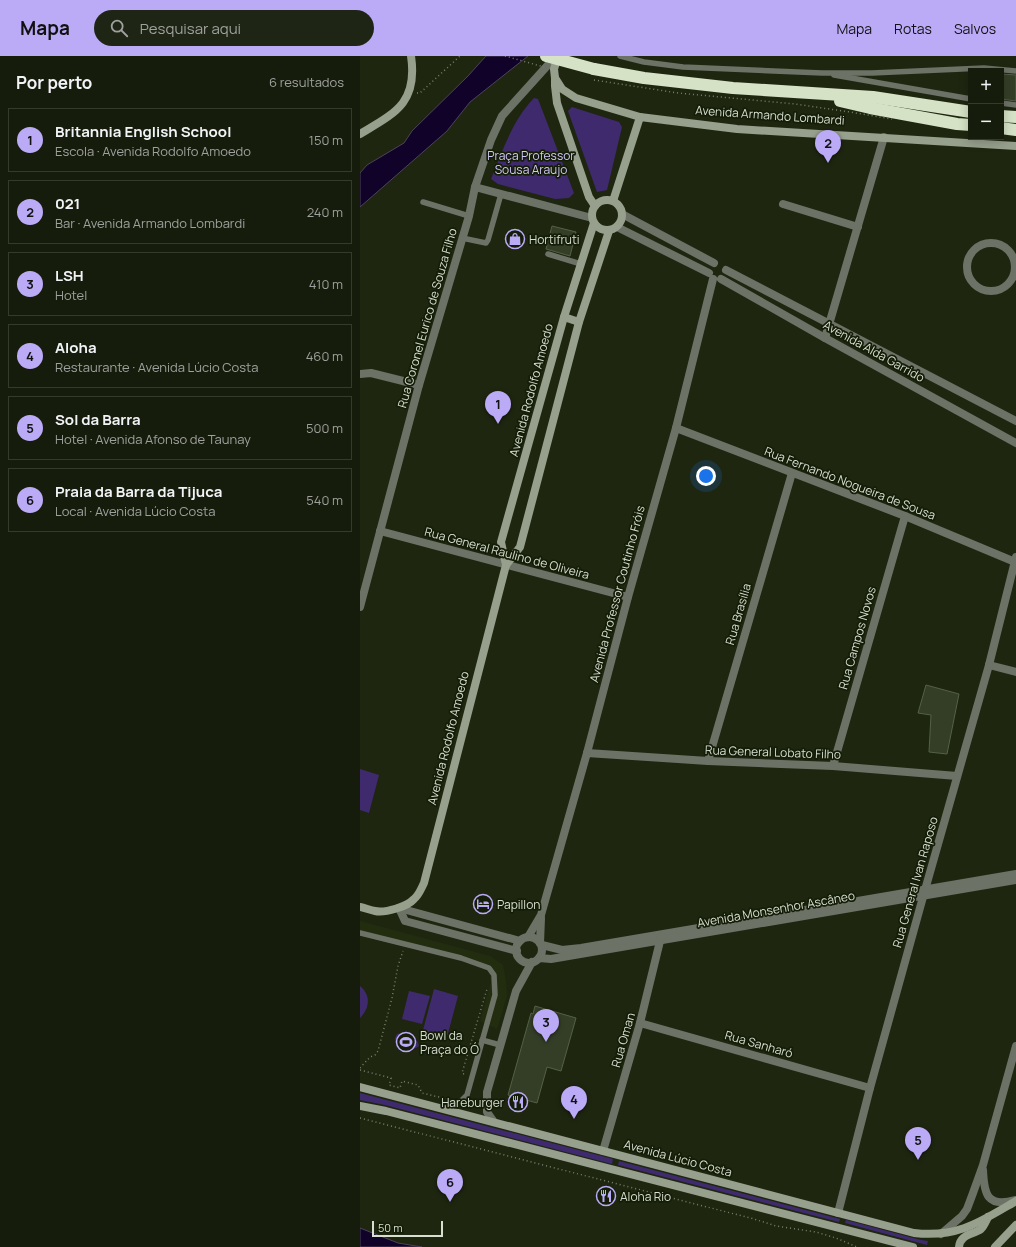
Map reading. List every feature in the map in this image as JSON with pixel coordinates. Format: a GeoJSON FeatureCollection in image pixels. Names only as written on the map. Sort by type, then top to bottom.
{"type":"FeatureCollection","features":[{"type":"Feature","properties":{"kind":"highway","name":"Avenida Armando Lombardi"},"geometry":{"type":"LineString","coordinates":[[545,62],[592,74],[734,88],[873,97],[968,112]]}},
{"type":"Feature","properties":{"kind":"highway"},"geometry":{"type":"LineString","coordinates":[[809,94],[870,108],[968,125]]}},
{"type":"Feature","properties":{"kind":"highway"},"geometry":{"type":"LineString","coordinates":[[1004,116],[1016,117]]}},
{"type":"Feature","properties":{"kind":"highway"},"geometry":{"type":"LineString","coordinates":[[1004,128],[1016,130]]}},
{"type":"Feature","properties":{"kind":"main road"},"geometry":{"type":"LineString","coordinates":[[360,134],[391,115],[406,99],[409,91],[411,74],[411,56]]}},
{"type":"Feature","properties":{"kind":"main road"},"geometry":{"type":"LineString","coordinates":[[557,56],[554,69],[557,103],[589,197],[595,206]]}},
{"type":"Feature","properties":{"kind":"main road","name":"Avenida Armando Lombardi"},"geometry":{"type":"LineString","coordinates":[[555,78],[562,89],[576,98],[640,117],[737,129],[1016,146]]}},
{"type":"Feature","properties":{"kind":"main road"},"geometry":{"type":"LineString","coordinates":[[613,201],[640,117]]}},
{"type":"Feature","properties":{"kind":"main road"},"geometry":{"type":"LineString","coordinates":[[603,200],[613,201],[618,204],[622,214],[620,224],[613,229],[603,230],[598,228],[593,221],[593,210],[595,206],[603,200]]}},
{"type":"Feature","properties":{"kind":"main road","name":"Avenida Rodolfo Amoedo"},"geometry":{"type":"LineString","coordinates":[[506,564],[501,542],[593,221]]}},
{"type":"Feature","properties":{"kind":"main road","name":"Avenida Rodolfo Amoedo"},"geometry":{"type":"LineString","coordinates":[[399,908],[413,901],[424,883],[506,564],[520,547],[579,322],[613,229]]}},
{"type":"Feature","properties":{"kind":"main road"},"geometry":{"type":"LineString","coordinates":[[564,318],[579,322]]}},
{"type":"Feature","properties":{"kind":"main road"},"geometry":{"type":"LineString","coordinates":[[360,907],[377,912],[399,908]]}},
{"type":"Feature","properties":{"kind":"main road","name":"Avenida Lúcio Costa"},"geometry":{"type":"LineString","coordinates":[[360,1086],[914,1233],[941,1234],[962,1230],[988,1217]]}},
{"type":"Feature","properties":{"kind":"main road"},"geometry":{"type":"LineString","coordinates":[[360,1106],[386,1111],[913,1247]]}},
{"type":"Feature","properties":{"kind":"main road"},"geometry":{"type":"LineString","coordinates":[[959,1247],[962,1239],[968,1234],[982,1228],[988,1217],[1016,1200]]}},
{"type":"Feature","properties":{"kind":"main road"},"geometry":{"type":"LineString","coordinates":[[995,1247],[1016,1225]]}},
{"type":"Feature","properties":{"kind":"street","name":"Rua Coronel Eurico de Souza Filho"},"geometry":{"type":"LineString","coordinates":[[360,607],[419,385],[469,216],[475,187],[491,140],[502,116],[557,56]]}},
{"type":"Feature","properties":{"kind":"street"},"geometry":{"type":"LineString","coordinates":[[825,338],[884,137]]}},
{"type":"Feature","properties":{"kind":"street"},"geometry":{"type":"LineString","coordinates":[[475,187],[593,221]]}},
{"type":"Feature","properties":{"kind":"street"},"geometry":{"type":"LineString","coordinates":[[783,204],[858,227]]}},
{"type":"Feature","properties":{"kind":"street"},"geometry":{"type":"LineString","coordinates":[[622,214],[714,263],[711,266],[714,277],[726,274],[726,270]]}},
{"type":"Feature","properties":{"kind":"street","name":"Avenida Alda Garrido"},"geometry":{"type":"LineString","coordinates":[[613,229],[714,277],[1016,443]]}},
{"type":"Feature","properties":{"kind":"street"},"geometry":{"type":"LineString","coordinates":[[992,242],[1001,244],[1013,257],[1015,275],[1009,283],[1002,288],[993,291],[984,290],[976,286],[970,280],[966,272],[966,263],[969,254],[975,247],[983,243],[992,242]]}},
{"type":"Feature","properties":{"kind":"street","name":"Avenida Alda Garrido"},"geometry":{"type":"LineString","coordinates":[[714,263],[721,264],[726,270],[1016,421]]}},
{"type":"Feature","properties":{"kind":"street","name":"Avenida Professor Coutinho Fróis"},"geometry":{"type":"LineString","coordinates":[[524,939],[540,915],[587,753],[628,598],[676,428],[714,277]]}},
{"type":"Feature","properties":{"kind":"street"},"geometry":{"type":"LineString","coordinates":[[360,374],[371,373],[419,385]]}},
{"type":"Feature","properties":{"kind":"street","name":"Rua Fernando Nogueira de Sousa"},"geometry":{"type":"LineString","coordinates":[[676,428],[1015,560]]}},
{"type":"Feature","properties":{"kind":"street","name":"Rua Brasília"},"geometry":{"type":"LineString","coordinates":[[708,761],[792,473]]}},
{"type":"Feature","properties":{"kind":"street","name":"Rua Campos Novos"},"geometry":{"type":"LineString","coordinates":[[833,766],[904,516]]}},
{"type":"Feature","properties":{"kind":"street","name":"Rua General Raulino de Oliveira"},"geometry":{"type":"LineString","coordinates":[[380,531],[628,598]]}},
{"type":"Feature","properties":{"kind":"street","name":"Rua General Ivan Raposo"},"geometry":{"type":"LineString","coordinates":[[838,1213],[870,1088],[989,665],[1015,560]]}},
{"type":"Feature","properties":{"kind":"street"},"geometry":{"type":"LineString","coordinates":[[989,665],[1016,672]]}},
{"type":"Feature","properties":{"kind":"street","name":"Rua General Lobato Filho"},"geometry":{"type":"LineString","coordinates":[[587,753],[708,761],[833,766],[957,776]]}},
{"type":"Feature","properties":{"kind":"street","name":"Avenida Monsenhor Ascâneo"},"geometry":{"type":"LineString","coordinates":[[924,893],[1016,874]]}},
{"type":"Feature","properties":{"kind":"street","name":"Avenida Monsenhor Ascâneo"},"geometry":{"type":"LineString","coordinates":[[536,960],[551,959],[661,938],[924,893],[1016,880]]}},
{"type":"Feature","properties":{"kind":"street"},"geometry":{"type":"LineString","coordinates":[[399,908],[524,939],[535,938],[541,944],[542,952],[516,991],[487,1092],[487,1112],[494,1122]]}},
{"type":"Feature","properties":{"kind":"street"},"geometry":{"type":"LineString","coordinates":[[399,908],[405,921],[517,951]]}},
{"type":"Feature","properties":{"kind":"street","name":"Avenida Professor Coutinho Fróis"},"geometry":{"type":"LineString","coordinates":[[540,915],[541,944]]}},
{"type":"Feature","properties":{"kind":"street","name":"Avenida Monsenhor Ascâneo"},"geometry":{"type":"LineString","coordinates":[[541,944],[562,950],[661,938]]}},
{"type":"Feature","properties":{"kind":"street","name":"Rua Oman"},"geometry":{"type":"LineString","coordinates":[[603,1151],[640,1023],[661,938]]}},
{"type":"Feature","properties":{"kind":"street"},"geometry":{"type":"LineString","coordinates":[[524,939],[518,944],[517,951],[520,959],[528,963],[536,960]]}},
{"type":"Feature","properties":{"kind":"street","name":"Rua Sanharó"},"geometry":{"type":"LineString","coordinates":[[640,1023],[870,1088]]}},
{"type":"Feature","properties":{"kind":"street"},"geometry":{"type":"LineString","coordinates":[[941,1234],[957,1221],[967,1209],[983,1165],[1016,1046]]}},
{"type":"Feature","properties":{"kind":"street"},"geometry":{"type":"LineString","coordinates":[[983,1165],[984,1186],[991,1199],[1005,1203],[1016,1200]]}},
{"type":"Feature","properties":{"kind":"lane"},"geometry":{"type":"LineString","coordinates":[[620,56],[644,62],[683,67],[822,73],[968,70]]}},
{"type":"Feature","properties":{"kind":"lane"},"geometry":{"type":"LineString","coordinates":[[1004,71],[1016,71]]}},
{"type":"Feature","properties":{"kind":"lane"},"geometry":{"type":"LineString","coordinates":[[822,73],[968,99]]}},
{"type":"Feature","properties":{"kind":"lane"},"geometry":{"type":"LineString","coordinates":[[1004,103],[1016,105]]}},
{"type":"Feature","properties":{"kind":"lane"},"geometry":{"type":"LineString","coordinates":[[462,238],[486,243],[501,194]]}},
{"type":"Feature","properties":{"kind":"lane"},"geometry":{"type":"LineString","coordinates":[[423,202],[469,216]]}},
{"type":"Feature","properties":{"kind":"lane"},"geometry":{"type":"LineString","coordinates":[[548,254],[581,264]]}},
{"type":"Feature","properties":{"kind":"lane"},"geometry":{"type":"LineString","coordinates":[[360,933],[461,958],[489,968],[494,975],[495,995],[467,1095],[463,1100],[456,1104],[439,1108]]}},
{"type":"Feature","properties":{"kind":"lane"},"geometry":{"type":"LineString","coordinates":[[482,1040],[500,1045]]}},
{"type":"Feature","properties":{"kind":"path"},"geometry":{"type":"LineString","coordinates":[[409,91],[420,93],[460,56]]}},
{"type":"Feature","properties":{"kind":"path"},"geometry":{"type":"LineString","coordinates":[[505,56],[545,62]]}},
{"type":"Feature","properties":{"kind":"path"},"geometry":{"type":"LineString","coordinates":[[592,74],[678,93],[795,104],[892,120]]}},
{"type":"Feature","properties":{"kind":"path"},"geometry":{"type":"LineString","coordinates":[[404,948],[398,966],[392,998],[378,1051],[375,1055],[370,1057],[360,1069],[391,1078],[389,1084],[400,1088],[402,1081],[418,1085],[422,1093],[444,1098]]}},
{"type":"Feature","properties":{"kind":"path"},"geometry":{"type":"LineString","coordinates":[[468,1075],[462,1073],[489,983]]}},
{"type":"Feature","properties":{"kind":"path"},"geometry":{"type":"LineString","coordinates":[[360,1118],[754,1218],[776,1226],[816,1232],[836,1238],[857,1247]]}},
{"type":"Feature","properties":{"kind":"shaded area"},"geometry":{"type":"Polygon","coordinates":[[[486,56],[528,56],[470,102],[447,131],[360,207],[360,173],[367,165],[404,143],[412,131],[468,76],[486,56]]]}},
{"type":"Feature","properties":{"kind":"shaded area"},"geometry":{"type":"Polygon","coordinates":[[[360,921],[490,956],[503,965],[507,996],[497,1029],[480,1021],[491,982],[490,975],[486,969],[475,963],[360,936],[360,921]]]}},
{"type":"Feature","properties":{"kind":"shaded area"},"geometry":{"type":"Polygon","coordinates":[[[360,1228],[398,1243],[422,1247],[360,1247],[360,1228]]]}},
{"type":"Feature","properties":{"kind":"green space","name":"Praça Professor Sousa Araujo"},"geometry":{"type":"Polygon","coordinates":[[[534,98],[538,99],[574,193],[569,198],[555,199],[498,184],[491,179],[514,126],[526,107],[534,98]]]}},
{"type":"Feature","properties":{"kind":"green space"},"geometry":{"type":"Polygon","coordinates":[[[572,107],[619,122],[622,127],[607,190],[597,192],[568,111],[572,107]]]}},
{"type":"Feature","properties":{"kind":"green space"},"geometry":{"type":"Polygon","coordinates":[[[360,769],[379,775],[369,813],[360,810],[360,769]]]}},
{"type":"Feature","properties":{"kind":"green space"},"geometry":{"type":"Polygon","coordinates":[[[360,986],[366,993],[368,1002],[366,1010],[360,1018],[360,986]]]}},
{"type":"Feature","properties":{"kind":"green space"},"geometry":{"type":"Polygon","coordinates":[[[434,989],[458,996],[446,1041],[422,1034],[434,989]]]}},
{"type":"Feature","properties":{"kind":"green space"},"geometry":{"type":"Polygon","coordinates":[[[409,991],[430,996],[422,1024],[402,1019],[409,991]]]}},
{"type":"Feature","properties":{"kind":"green space","name":"Bowl da Praça do Ó"},"geometry":{"type":"Polygon","coordinates":[[[401,1033],[415,1038],[419,1046],[406,1049],[398,1046],[395,1039],[397,1034],[401,1033]]]}},
{"type":"Feature","properties":{"kind":"green space"},"geometry":{"type":"Polygon","coordinates":[[[360,1093],[613,1159],[612,1164],[385,1105],[360,1100],[360,1093]]]}},
{"type":"Feature","properties":{"kind":"green space"},"geometry":{"type":"Polygon","coordinates":[[[619,1161],[840,1219],[839,1222],[618,1165],[619,1161]]]}},
{"type":"Feature","properties":{"kind":"green space"},"geometry":{"type":"Polygon","coordinates":[[[846,1220],[928,1241],[927,1245],[845,1223],[846,1220]]]}},
{"type":"Feature","properties":{"kind":"building"},"geometry":{"type":"Polygon","coordinates":[[[1004,74],[1016,75],[1016,101],[1004,99],[1004,74]]]}},
{"type":"Feature","properties":{"kind":"building"},"geometry":{"type":"Polygon","coordinates":[[[552,226],[576,232],[570,256],[546,249],[552,226]]]}},
{"type":"Feature","properties":{"kind":"building"},"geometry":{"type":"Polygon","coordinates":[[[926,685],[959,694],[947,754],[929,752],[931,715],[918,713],[926,685]]]}},
{"type":"Feature","properties":{"kind":"building"},"geometry":{"type":"Polygon","coordinates":[[[535,1006],[576,1018],[561,1071],[547,1067],[537,1103],[508,1095],[531,1013],[533,1014],[535,1006]]]}},
{"type":"Feature","properties":{"kind":"place","name":"021"},"geometry":{"type":"Point","coordinates":[828,163]}},
{"type":"Feature","properties":{"kind":"place","name":"Hortifruti"},"geometry":{"type":"Point","coordinates":[515,239]}},
{"type":"Feature","properties":{"kind":"place","name":"Britannia English School"},"geometry":{"type":"Point","coordinates":[498,424]}},
{"type":"Feature","properties":{"kind":"place","name":"Papillon"},"geometry":{"type":"Point","coordinates":[483,904]}},
{"type":"Feature","properties":{"kind":"place","name":"Bowl da Praça do Ó"},"geometry":{"type":"Point","coordinates":[406,1042]}},
{"type":"Feature","properties":{"kind":"place","name":"LSH"},"geometry":{"type":"Point","coordinates":[546,1042]}},
{"type":"Feature","properties":{"kind":"place","name":"Hareburger"},"geometry":{"type":"Point","coordinates":[518,1102]}},
{"type":"Feature","properties":{"kind":"place","name":"Aloha"},"geometry":{"type":"Point","coordinates":[574,1119]}},
{"type":"Feature","properties":{"kind":"place","name":"Sol da Barra"},"geometry":{"type":"Point","coordinates":[918,1160]}},
{"type":"Feature","properties":{"kind":"place","name":"Aloha Rio"},"geometry":{"type":"Point","coordinates":[606,1196]}},
{"type":"Feature","properties":{"kind":"place","name":"Praia da Barra da Tijuca"},"geometry":{"type":"Point","coordinates":[450,1202]}}]}
